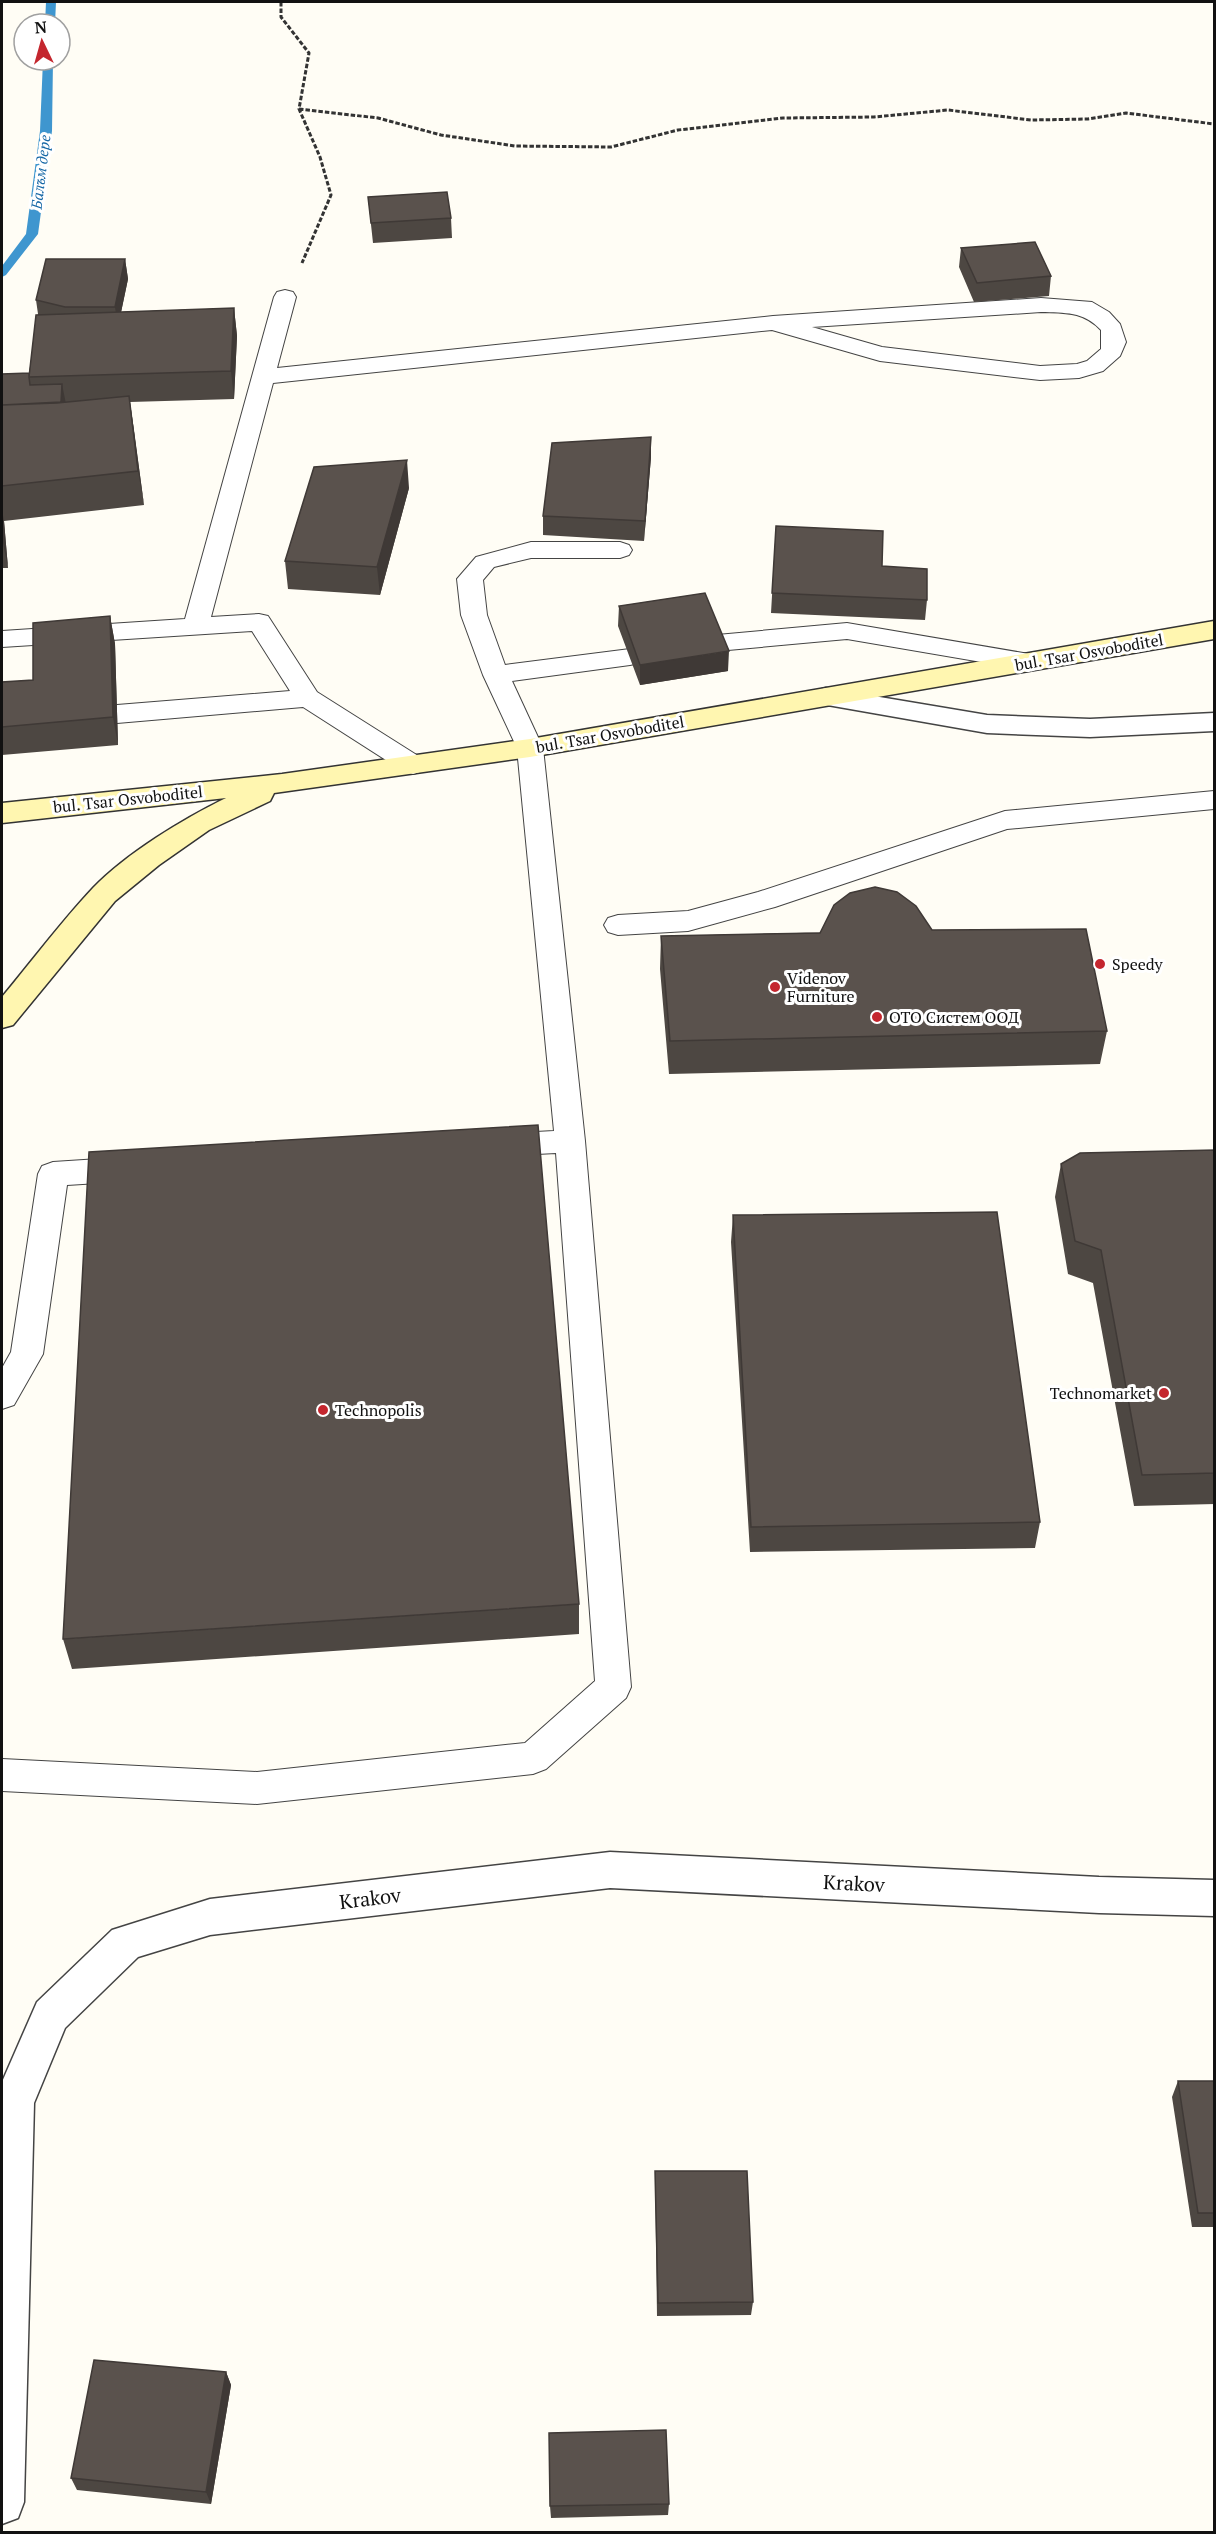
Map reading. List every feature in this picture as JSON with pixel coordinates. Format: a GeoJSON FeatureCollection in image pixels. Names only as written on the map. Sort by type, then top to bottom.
{"type":"FeatureCollection","features":[{"type":"Feature","properties":{"kind":"main road","name":"bul. Tsar Osvoboditel"},"geometry":{"type":"LineString","coordinates":[[2,813],[282,783],[530,748],[1215,630]]}},
{"type":"Feature","properties":{"kind":"main road"},"geometry":{"type":"LineString","coordinates":[[2,1017],[105,894],[149,858],[199,824],[282,783]]}},
{"type":"Feature","properties":{"kind":"street"},"geometry":{"type":"LineString","coordinates":[[826,697],[987,724],[1090,728],[1215,722]]}},
{"type":"Feature","properties":{"kind":"street","name":"Krakov"},"geometry":{"type":"LineString","coordinates":[[2,2502],[14,2103],[51,2015],[126,1943],[210,1917],[610,1870],[1215,1899]]}},
{"type":"Feature","properties":{"kind":"lane"},"geometry":{"type":"LineString","coordinates":[[196,626],[285,297]]}},
{"type":"Feature","properties":{"kind":"lane"},"geometry":{"type":"LineString","coordinates":[[264,376],[773,323],[1060,306],[1084,308],[1101,317],[1112,329],[1114,342],[1112,351],[1095,366],[1070,373],[1040,373],[880,354],[773,323]]}},
{"type":"Feature","properties":{"kind":"lane"},"geometry":{"type":"LineString","coordinates":[[2,1775],[257,1788],[533,1758],[613,1687],[570,1141],[530,748],[496,675],[474,615],[470,579],[486,562],[531,549],[620,550]]}},
{"type":"Feature","properties":{"kind":"lane"},"geometry":{"type":"LineString","coordinates":[[2,639],[259,622],[308,698],[413,765]]}},
{"type":"Feature","properties":{"kind":"lane"},"geometry":{"type":"LineString","coordinates":[[717,643],[847,631],[1029,662]]}},
{"type":"Feature","properties":{"kind":"lane"},"geometry":{"type":"LineString","coordinates":[[496,675],[630,657]]}},
{"type":"Feature","properties":{"kind":"lane"},"geometry":{"type":"LineString","coordinates":[[117,714],[308,698]]}},
{"type":"Feature","properties":{"kind":"lane"},"geometry":{"type":"LineString","coordinates":[[618,925],[687,921],[765,900],[1005,820],[1215,800]]}},
{"type":"Feature","properties":{"kind":"lane"},"geometry":{"type":"LineString","coordinates":[[465,1147],[570,1141]]}},
{"type":"Feature","properties":{"kind":"lane"},"geometry":{"type":"LineString","coordinates":[[2,1396],[27,1354],[53,1174],[159,1167]]}},
{"type":"Feature","properties":{"kind":"path"},"geometry":{"type":"LineString","coordinates":[[281,2],[281,17],[309,53],[299,109],[320,157],[331,195],[285,297]]}},
{"type":"Feature","properties":{"kind":"path"},"geometry":{"type":"LineString","coordinates":[[299,109],[378,118],[441,135],[515,146],[611,147],[678,130],[783,118],[874,117],[948,110],[1031,120],[1088,119],[1126,113],[1215,124]]}},
{"type":"Feature","properties":{"kind":"building"},"geometry":{"type":"Polygon","coordinates":[[[447,192],[451,218],[371,223],[368,197],[447,192]]]}},
{"type":"Feature","properties":{"kind":"building"},"geometry":{"type":"Polygon","coordinates":[[[1035,242],[1051,276],[977,283],[961,248],[1035,242]]]}},
{"type":"Feature","properties":{"kind":"building"},"geometry":{"type":"Polygon","coordinates":[[[46,259],[125,259],[115,307],[65,307],[36,300],[46,259]]]}},
{"type":"Feature","properties":{"kind":"building"},"geometry":{"type":"Polygon","coordinates":[[[234,308],[231,371],[29,377],[36,315],[234,308]]]}},
{"type":"Feature","properties":{"kind":"building"},"geometry":{"type":"Polygon","coordinates":[[[29,373],[30,385],[62,384],[61,402],[2,405],[2,374],[29,373]]]}},
{"type":"Feature","properties":{"kind":"building"},"geometry":{"type":"Polygon","coordinates":[[[129,396],[138,471],[2,486],[2,405],[57,403],[129,396]]]}},
{"type":"Feature","properties":{"kind":"building"},"geometry":{"type":"Polygon","coordinates":[[[651,437],[645,521],[543,516],[552,443],[651,437]]]}},
{"type":"Feature","properties":{"kind":"building"},"geometry":{"type":"Polygon","coordinates":[[[407,460],[377,567],[285,561],[314,467],[407,460]]]}},
{"type":"Feature","properties":{"kind":"building"},"geometry":{"type":"Polygon","coordinates":[[[776,526],[883,531],[882,566],[927,569],[927,600],[772,593],[776,526]]]}},
{"type":"Feature","properties":{"kind":"building"},"geometry":{"type":"Polygon","coordinates":[[[705,593],[729,651],[640,665],[619,606],[705,593]]]}},
{"type":"Feature","properties":{"kind":"building"},"geometry":{"type":"Polygon","coordinates":[[[110,616],[113,717],[2,727],[2,682],[33,680],[33,623],[110,616]]]}},
{"type":"Feature","properties":{"kind":"building","name":"ОТО Систем ООД"},"geometry":{"type":"Polygon","coordinates":[[[875,887],[897,892],[916,906],[932,930],[1086,929],[1107,1031],[670,1041],[661,936],[820,933],[834,905],[850,893],[875,887]]]}},
{"type":"Feature","properties":{"kind":"building","name":"Technopolis"},"geometry":{"type":"Polygon","coordinates":[[[538,1125],[579,1604],[63,1639],[89,1152],[538,1125]]]}},
{"type":"Feature","properties":{"kind":"building","name":"Technomarket"},"geometry":{"type":"Polygon","coordinates":[[[1215,1150],[1215,1473],[1142,1475],[1101,1250],[1075,1241],[1061,1164],[1080,1153],[1215,1150]]]}},
{"type":"Feature","properties":{"kind":"building"},"geometry":{"type":"Polygon","coordinates":[[[997,1212],[1040,1522],[751,1527],[733,1215],[997,1212]]]}},
{"type":"Feature","properties":{"kind":"building"},"geometry":{"type":"Polygon","coordinates":[[[1178,2081],[1215,2081],[1215,2213],[1198,2213],[1178,2081]]]}},
{"type":"Feature","properties":{"kind":"building"},"geometry":{"type":"Polygon","coordinates":[[[655,2171],[747,2171],[753,2302],[658,2303],[655,2171]]]}},
{"type":"Feature","properties":{"kind":"building"},"geometry":{"type":"Polygon","coordinates":[[[94,2360],[226,2372],[206,2492],[71,2478],[94,2360]]]}},
{"type":"Feature","properties":{"kind":"building"},"geometry":{"type":"Polygon","coordinates":[[[666,2430],[669,2504],[550,2506],[549,2433],[666,2430]]]}},
{"type":"Feature","properties":{"kind":"waterway","name":"Балъм дере"},"geometry":{"type":"LineString","coordinates":[[51,2],[51,12]]}},
{"type":"Feature","properties":{"kind":"waterway","name":"Балъм дере"},"geometry":{"type":"LineString","coordinates":[[2,273],[32,234],[46,131],[48,72]]}},
{"type":"Feature","properties":{"kind":"place","name":"Speedy"},"geometry":{"type":"Point","coordinates":[1100,964]}},
{"type":"Feature","properties":{"kind":"place","name":"Videnov Furniture"},"geometry":{"type":"Point","coordinates":[775,987]}},
{"type":"Feature","properties":{"kind":"place","name":"ОТО Систем ООД"},"geometry":{"type":"Point","coordinates":[877,1017]}},
{"type":"Feature","properties":{"kind":"place","name":"Technomarket"},"geometry":{"type":"Point","coordinates":[1164,1393]}},
{"type":"Feature","properties":{"kind":"place","name":"Technopolis"},"geometry":{"type":"Point","coordinates":[323,1410]}}]}
